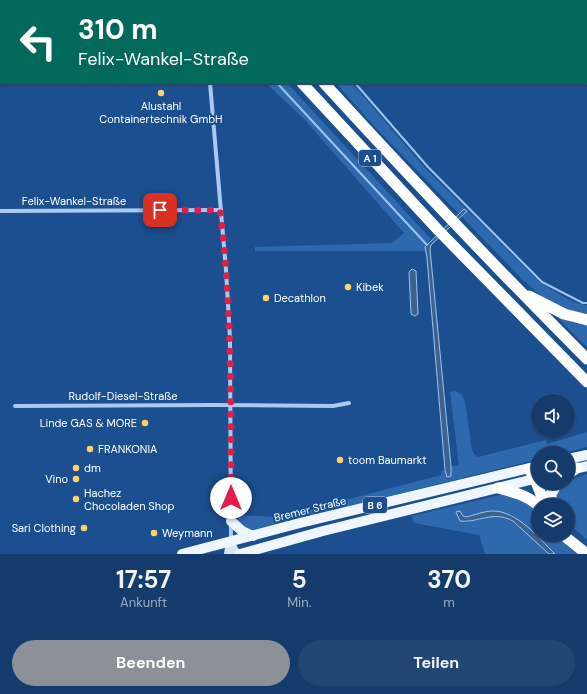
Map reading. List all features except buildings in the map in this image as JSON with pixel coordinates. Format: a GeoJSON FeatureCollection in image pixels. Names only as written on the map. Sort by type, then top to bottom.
{"type":"FeatureCollection","features":[{"type":"Feature","properties":{"kind":"highway","name":"A 1"},"geometry":{"type":"LineString","coordinates":[[303,84],[441,233],[587,382]]}},
{"type":"Feature","properties":{"kind":"highway","name":"A 1"},"geometry":{"type":"LineString","coordinates":[[325,84],[453,222],[587,359]]}},
{"type":"Feature","properties":{"kind":"highway"},"geometry":{"type":"LineString","coordinates":[[517,289],[564,314],[587,320]]}},
{"type":"Feature","properties":{"kind":"highway"},"geometry":{"type":"LineString","coordinates":[[498,488],[520,494],[531,499]]}},
{"type":"Feature","properties":{"kind":"highway"},"geometry":{"type":"LineString","coordinates":[[575,537],[587,546]]}},
{"type":"Feature","properties":{"kind":"highway"},"geometry":{"type":"LineString","coordinates":[[572,542],[587,554]]}},
{"type":"Feature","properties":{"kind":"main road"},"geometry":{"type":"LineString","coordinates":[[575,458],[587,455]]}},
{"type":"Feature","properties":{"kind":"main road","name":"B 6"},"geometry":{"type":"LineString","coordinates":[[238,554],[257,552],[323,531],[498,488],[531,475]]}},
{"type":"Feature","properties":{"kind":"main road","name":"Bremer Straße"},"geometry":{"type":"LineString","coordinates":[[182,554],[300,523],[531,475]]}},
{"type":"Feature","properties":{"kind":"main road"},"geometry":{"type":"LineString","coordinates":[[231,521],[242,531],[253,536]]}},
{"type":"Feature","properties":{"kind":"main road"},"geometry":{"type":"LineString","coordinates":[[228,554],[230,542]]}},
{"type":"Feature","properties":{"kind":"main road"},"geometry":{"type":"LineString","coordinates":[[230,542],[238,554]]}},
{"type":"Feature","properties":{"kind":"street"},"geometry":{"type":"LineString","coordinates":[[210,84],[226,270],[230,339],[230,542]]}},
{"type":"Feature","properties":{"kind":"street","name":"Felix-Wankel-Straße"},"geometry":{"type":"LineString","coordinates":[[0,210],[220,210]]}},
{"type":"Feature","properties":{"kind":"street","name":"Rudolf-Diesel-Straße"},"geometry":{"type":"LineString","coordinates":[[15,406],[333,406],[349,403]]}},
{"type":"Feature","properties":{"kind":"shaded area"},"geometry":{"type":"Polygon","coordinates":[[[267,84],[288,84],[431,239],[425,247],[426,251],[255,251],[255,247],[392,243],[404,233],[303,118],[267,84]]]}},
{"type":"Feature","properties":{"kind":"shaded area"},"geometry":{"type":"Polygon","coordinates":[[[337,84],[353,84],[425,168],[542,284],[576,303],[587,305],[587,316],[559,308],[540,295],[523,280],[375,127],[337,84]]]}},
{"type":"Feature","properties":{"kind":"shaded area"},"geometry":{"type":"Polygon","coordinates":[[[464,209],[467,211],[431,245],[430,249],[451,466],[451,476],[447,477],[445,470],[425,247],[464,209]]]}},
{"type":"Feature","properties":{"kind":"shaded area"},"geometry":{"type":"Polygon","coordinates":[[[412,269],[416,271],[418,314],[415,316],[411,314],[409,272],[412,269]]]}},
{"type":"Feature","properties":{"kind":"shaded area"},"geometry":{"type":"Polygon","coordinates":[[[555,315],[577,324],[587,325],[587,347],[555,315]]]}},
{"type":"Feature","properties":{"kind":"shaded area"},"geometry":{"type":"Polygon","coordinates":[[[456,391],[462,395],[465,401],[472,450],[478,457],[546,440],[547,444],[567,438],[575,438],[575,436],[587,432],[587,447],[575,450],[575,446],[531,446],[531,461],[253,530],[244,529],[238,522],[237,515],[280,517],[441,475],[441,471],[445,470],[446,474],[451,476],[451,466],[459,466],[450,392],[456,391]]]}},
{"type":"Feature","properties":{"kind":"shaded area"},"geometry":{"type":"Polygon","coordinates":[[[587,474],[587,540],[575,529],[575,498],[557,498],[556,494],[558,490],[575,490],[575,478],[587,474]]]}},
{"type":"Feature","properties":{"kind":"shaded area"},"geometry":{"type":"Polygon","coordinates":[[[500,495],[516,497],[531,505],[531,532],[512,515],[492,511],[466,517],[456,512],[466,522],[490,516],[513,520],[531,537],[531,542],[536,542],[549,554],[485,554],[479,535],[414,523],[412,516],[500,495]]]}},
{"type":"Feature","properties":{"kind":"shaded area"},"geometry":{"type":"Polygon","coordinates":[[[460,511],[463,516],[466,517],[493,511],[511,515],[531,530],[531,538],[513,521],[505,518],[492,517],[460,521],[456,512],[460,511]]]}},
{"type":"Feature","properties":{"kind":"shaded area"},"geometry":{"type":"Polygon","coordinates":[[[536,542],[544,542],[555,554],[549,554],[536,542]]]}},
{"type":"Feature","properties":{"kind":"shaded area"},"geometry":{"type":"Polygon","coordinates":[[[542,542],[564,542],[580,554],[555,554],[542,542]]]}},
{"type":"Feature","properties":{"kind":"waterway"},"geometry":{"type":"LineString","coordinates":[[278,84],[427,245]]}},
{"type":"Feature","properties":{"kind":"waterway"},"geometry":{"type":"LineString","coordinates":[[356,84],[428,167],[542,282],[583,303],[587,303]]}},
{"type":"Feature","properties":{"kind":"place","name":"Alustahl Containertechnik GmbH"},"geometry":{"type":"Point","coordinates":[161,93]}},
{"type":"Feature","properties":{"kind":"place","name":"Kibek"},"geometry":{"type":"Point","coordinates":[348,287]}},
{"type":"Feature","properties":{"kind":"place","name":"Decathlon"},"geometry":{"type":"Point","coordinates":[266,298]}},
{"type":"Feature","properties":{"kind":"place","name":"Linde GAS & MORE"},"geometry":{"type":"Point","coordinates":[145,423]}},
{"type":"Feature","properties":{"kind":"place","name":"FRANKONIA"},"geometry":{"type":"Point","coordinates":[90,449]}},
{"type":"Feature","properties":{"kind":"place","name":"toom Baumarkt"},"geometry":{"type":"Point","coordinates":[340,460]}},
{"type":"Feature","properties":{"kind":"place","name":"dm"},"geometry":{"type":"Point","coordinates":[76,468]}},
{"type":"Feature","properties":{"kind":"place","name":"Vino"},"geometry":{"type":"Point","coordinates":[76,479]}},
{"type":"Feature","properties":{"kind":"place","name":"Hachez Chocoladen Shop"},"geometry":{"type":"Point","coordinates":[76,499]}},
{"type":"Feature","properties":{"kind":"place","name":"Sari Clothing"},"geometry":{"type":"Point","coordinates":[84,528]}},
{"type":"Feature","properties":{"kind":"place","name":"Weymann"},"geometry":{"type":"Point","coordinates":[154,533]}},
{"type":"Feature","properties":{"kind":"route"},"geometry":{"type":"LineString","coordinates":[[160,210],[220,210],[226,270],[230,339],[231,498]]}}]}
